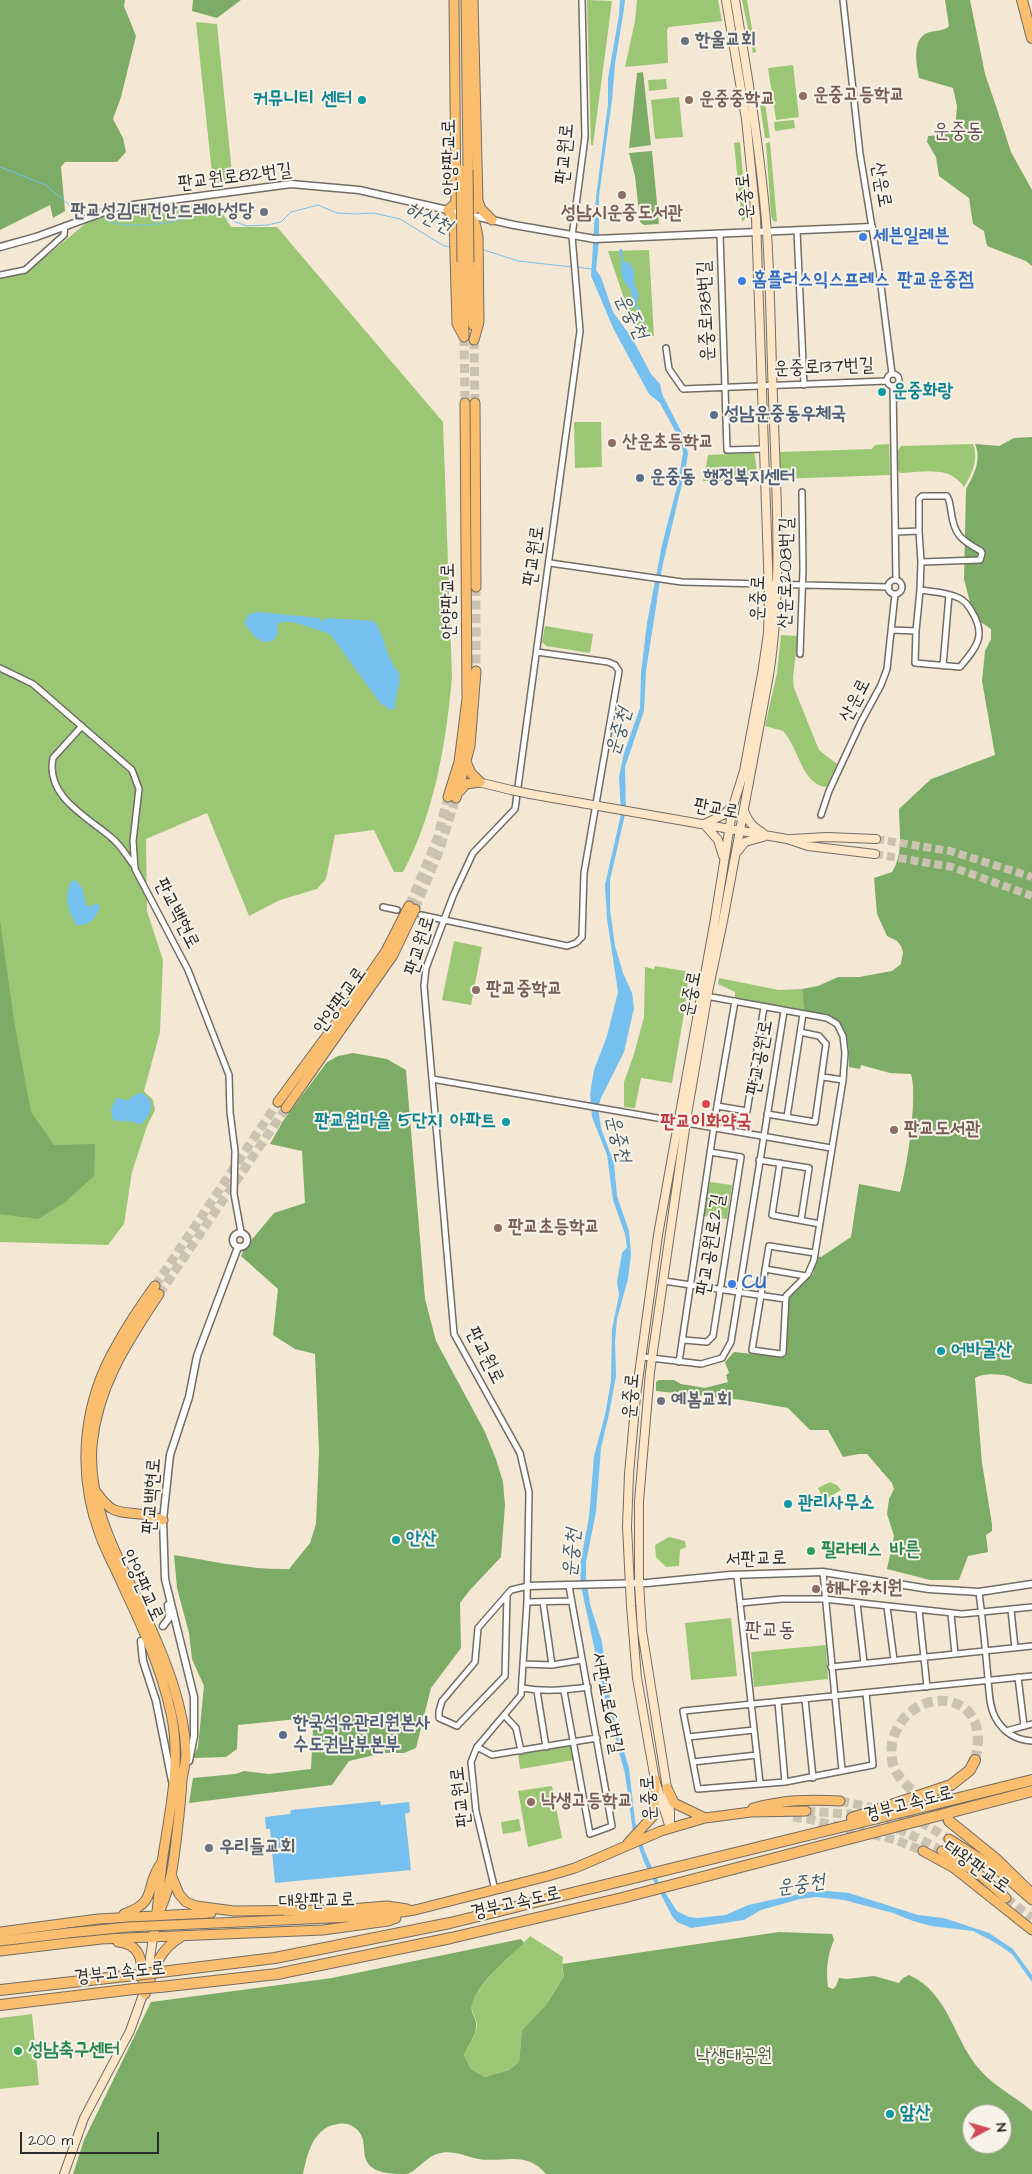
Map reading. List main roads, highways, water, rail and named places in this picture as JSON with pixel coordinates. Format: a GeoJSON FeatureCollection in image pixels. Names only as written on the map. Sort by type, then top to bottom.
{"type":"FeatureCollection","features":[{"type":"Feature","properties":{"kind":"highway"},"geometry":{"type":"LineString","coordinates":[[1022,0],[1032,38]]}},
{"type":"Feature","properties":{"kind":"highway"},"geometry":{"type":"LineString","coordinates":[[750,1849],[951,1784],[970,1770],[976,1760]]}},
{"type":"Feature","properties":{"kind":"highway","name":"경부고속도로"},"geometry":{"type":"LineString","coordinates":[[0,1990],[276,1958],[450,1923],[1032,1778]]}},
{"type":"Feature","properties":{"kind":"highway","name":"경부고속도로"},"geometry":{"type":"LineString","coordinates":[[0,2005],[278,1974],[328,1965],[647,1891],[1032,1790]]}},
{"type":"Feature","properties":{"kind":"highway"},"geometry":{"type":"LineString","coordinates":[[961,1809],[1032,1797]]}},
{"type":"Feature","properties":{"kind":"highway"},"geometry":{"type":"LineString","coordinates":[[949,1821],[996,1859],[1032,1894]]}},
{"type":"Feature","properties":{"kind":"main road","name":"안양판교로"},"geometry":{"type":"LineString","coordinates":[[454,0],[456,199],[455,204],[448,210],[454,220],[455,233],[466,262],[474,340]]}},
{"type":"Feature","properties":{"kind":"main road"},"geometry":{"type":"LineString","coordinates":[[459,0],[463,107]]}},
{"type":"Feature","properties":{"kind":"main road"},"geometry":{"type":"LineString","coordinates":[[463,107],[466,0]]}},
{"type":"Feature","properties":{"kind":"main road","name":"안양판교로"},"geometry":{"type":"LineString","coordinates":[[473,0],[478,201]]}},
{"type":"Feature","properties":{"kind":"main road","name":"운중로"},"geometry":{"type":"LineString","coordinates":[[665,1830],[638,1678],[627,1527],[629,1474],[636,1396],[643,1357],[658,1235],[682,1123],[733,806],[744,770],[763,669],[773,584],[763,449],[763,386],[757,233],[746,119],[726,0]]}},
{"type":"Feature","properties":{"kind":"main road","name":"운중로"},"geometry":{"type":"LineString","coordinates":[[704,995],[740,831],[774,639],[772,386],[767,232],[752,100],[735,0]]}},
{"type":"Feature","properties":{"kind":"main road"},"geometry":{"type":"LineString","coordinates":[[454,65],[463,107]]}},
{"type":"Feature","properties":{"kind":"main road"},"geometry":{"type":"LineString","coordinates":[[463,107],[474,69]]}},
{"type":"Feature","properties":{"kind":"main road","name":"안양판교로"},"geometry":{"type":"LineString","coordinates":[[463,107],[466,262],[464,338]]}},
{"type":"Feature","properties":{"kind":"main road"},"geometry":{"type":"LineString","coordinates":[[456,199],[461,209],[476,223],[478,235]]}},
{"type":"Feature","properties":{"kind":"main road"},"geometry":{"type":"LineString","coordinates":[[455,233],[459,220],[476,208],[478,201]]}},
{"type":"Feature","properties":{"kind":"main road"},"geometry":{"type":"LineString","coordinates":[[478,201],[481,209],[492,220],[482,221],[478,235]]}},
{"type":"Feature","properties":{"kind":"main road","name":"안양판교로"},"geometry":{"type":"LineString","coordinates":[[466,262],[478,235]]}},
{"type":"Feature","properties":{"kind":"main road","name":"안양판교로"},"geometry":{"type":"LineString","coordinates":[[476,587],[470,403],[467,699],[459,778],[454,796],[466,784],[480,782]]}},
{"type":"Feature","properties":{"kind":"main road","name":"안양판교로"},"geometry":{"type":"LineString","coordinates":[[459,778],[467,764],[473,728],[476,671]]}},
{"type":"Feature","properties":{"kind":"main road"},"geometry":{"type":"LineString","coordinates":[[467,764],[471,773],[480,782]]}},
{"type":"Feature","properties":{"kind":"main road"},"geometry":{"type":"LineString","coordinates":[[459,778],[480,782]]}},
{"type":"Feature","properties":{"kind":"main road","name":"판교로"},"geometry":{"type":"LineString","coordinates":[[480,782],[530,794],[787,839],[808,846],[875,854]]}},
{"type":"Feature","properties":{"kind":"main road"},"geometry":{"type":"LineString","coordinates":[[724,859],[718,840],[704,824],[723,816],[733,806]]}},
{"type":"Feature","properties":{"kind":"main road"},"geometry":{"type":"LineString","coordinates":[[744,809],[747,820],[752,826],[767,836]]}},
{"type":"Feature","properties":{"kind":"main road"},"geometry":{"type":"LineString","coordinates":[[734,859],[737,850],[744,843],[767,836]]}},
{"type":"Feature","properties":{"kind":"main road","name":"판교로"},"geometry":{"type":"LineString","coordinates":[[787,839],[827,837],[876,839]]}},
{"type":"Feature","properties":{"kind":"main road","name":"안양판교로"},"geometry":{"type":"LineString","coordinates":[[278,1102],[338,1022],[415,910],[393,955],[286,1108]]}},
{"type":"Feature","properties":{"kind":"main road","name":"운중로"},"geometry":{"type":"LineString","coordinates":[[665,1830],[670,1812],[642,1631],[639,1582],[639,1501],[652,1358],[664,1281],[682,1123]]}},
{"type":"Feature","properties":{"kind":"main road","name":"안양판교로"},"geometry":{"type":"LineString","coordinates":[[154,1938],[158,1915],[162,1862],[174,1792],[176,1756],[171,1715],[159,1667],[100,1536],[93,1512],[86,1473],[85,1445],[90,1411],[96,1390],[117,1343],[155,1286]]}},
{"type":"Feature","properties":{"kind":"main road","name":"안양판교로"},"geometry":{"type":"LineString","coordinates":[[158,1915],[167,1896],[172,1875],[186,1754],[181,1714],[166,1664],[106,1533],[96,1490],[92,1446],[103,1392],[124,1347],[159,1294]]}},
{"type":"Feature","properties":{"kind":"main road"},"geometry":{"type":"LineString","coordinates":[[96,1490],[109,1508],[118,1512],[139,1514],[163,1520]]}},
{"type":"Feature","properties":{"kind":"main road"},"geometry":{"type":"LineString","coordinates":[[626,1845],[654,1815],[656,1807],[656,1780]]}},
{"type":"Feature","properties":{"kind":"main road"},"geometry":{"type":"LineString","coordinates":[[667,1788],[674,1803],[705,1818]]}},
{"type":"Feature","properties":{"kind":"main road"},"geometry":{"type":"LineString","coordinates":[[731,1814],[775,1802],[810,1799],[840,1801]]}},
{"type":"Feature","properties":{"kind":"main road"},"geometry":{"type":"LineString","coordinates":[[665,1830],[705,1818],[731,1814],[806,1811]]}},
{"type":"Feature","properties":{"kind":"main road"},"geometry":{"type":"LineString","coordinates":[[731,1814],[793,1817]]}},
{"type":"Feature","properties":{"kind":"main road","name":"대왕판교로"},"geometry":{"type":"LineString","coordinates":[[0,1941],[128,1927],[381,1916],[415,1910],[575,1868],[665,1830]]}},
{"type":"Feature","properties":{"kind":"main road","name":"대왕판교로"},"geometry":{"type":"LineString","coordinates":[[949,1838],[998,1870],[1032,1900]]}},
{"type":"Feature","properties":{"kind":"main road","name":"대왕판교로"},"geometry":{"type":"LineString","coordinates":[[923,1851],[954,1868],[1032,1930]]}},
{"type":"Feature","properties":{"kind":"main road","name":"대왕판교로"},"geometry":{"type":"LineString","coordinates":[[942,1851],[980,1875],[1006,1898]]}},
{"type":"Feature","properties":{"kind":"main road"},"geometry":{"type":"LineString","coordinates":[[0,1932],[124,1914],[144,1905],[150,1894],[155,1872],[162,1862]]}},
{"type":"Feature","properties":{"kind":"main road"},"geometry":{"type":"LineString","coordinates":[[172,1875],[174,1885],[186,1902],[196,1906],[234,1911]]}},
{"type":"Feature","properties":{"kind":"main road"},"geometry":{"type":"LineString","coordinates":[[98,1919],[234,1911],[338,1910],[387,1906],[415,1910]]}},
{"type":"Feature","properties":{"kind":"main road"},"geometry":{"type":"LineString","coordinates":[[0,1951],[101,1939],[323,1930],[388,1921],[415,1910]]}},
{"type":"Feature","properties":{"kind":"main road"},"geometry":{"type":"LineString","coordinates":[[64,2174],[84,2118],[130,2031],[154,1968],[166,1947],[184,1936]]}},
{"type":"Feature","properties":{"kind":"main road"},"geometry":{"type":"LineString","coordinates":[[145,1994],[154,1938]]}},
{"type":"Feature","properties":{"kind":"main road"},"geometry":{"type":"LineString","coordinates":[[101,1939],[123,1942],[137,1949],[141,1958],[145,1994]]}},
{"type":"Feature","properties":{"kind":"water"},"geometry":{"type":"Polygon","coordinates":[[[620,0],[625,0],[599,196],[599,240],[596,270],[601,277],[613,312],[632,338],[651,374],[660,384],[662,394],[685,439],[688,454],[662,568],[646,671],[644,711],[625,767],[626,810],[610,880],[610,909],[615,946],[623,973],[632,993],[634,1008],[624,1052],[598,1107],[601,1128],[614,1163],[617,1196],[629,1231],[631,1254],[628,1279],[617,1319],[615,1342],[616,1376],[601,1448],[596,1512],[586,1562],[586,1577],[590,1604],[602,1642],[606,1678],[615,1722],[629,1768],[635,1821],[645,1852],[659,1883],[677,1911],[689,1917],[726,1915],[748,1905],[808,1892],[849,1893],[918,1915],[944,1918],[989,1933],[1013,1949],[1032,1975],[1032,1982],[1012,1954],[973,1931],[931,1926],[893,1913],[844,1900],[816,1897],[800,1899],[761,1910],[744,1920],[691,1928],[677,1922],[645,1864],[633,1832],[625,1774],[608,1712],[581,1586],[580,1565],[589,1517],[594,1456],[605,1415],[611,1381],[612,1329],[619,1295],[617,1282],[622,1253],[627,1247],[625,1234],[613,1200],[607,1155],[592,1117],[590,1094],[594,1070],[607,1036],[618,992],[607,919],[605,885],[621,814],[619,777],[624,753],[640,708],[641,673],[647,623],[683,453],[681,442],[660,403],[649,394],[614,330],[591,276],[596,197],[608,104],[608,78],[620,0]]]}},
{"type":"Feature","properties":{"kind":"water"},"geometry":{"type":"Polygon","coordinates":[[[620,249],[622,249],[623,262],[629,262],[634,271],[634,284],[639,294],[636,304],[643,316],[645,335],[643,335],[643,319],[633,304],[631,290],[622,276],[620,249]]]}},
{"type":"Feature","properties":{"kind":"water"},"geometry":{"type":"Polygon","coordinates":[[[258,612],[319,618],[322,621],[327,618],[374,621],[381,633],[391,660],[399,672],[395,708],[391,710],[381,704],[330,634],[293,622],[281,622],[277,625],[278,633],[273,641],[263,642],[254,636],[244,623],[249,614],[258,612]]]}},
{"type":"Feature","properties":{"kind":"water"},"geometry":{"type":"Polygon","coordinates":[[[75,880],[82,888],[87,907],[96,904],[100,905],[97,914],[92,920],[81,925],[76,925],[67,899],[71,882],[75,880]]]}},
{"type":"Feature","properties":{"kind":"water"},"geometry":{"type":"Polygon","coordinates":[[[138,1093],[143,1093],[151,1101],[150,1112],[145,1120],[140,1125],[133,1122],[113,1120],[111,1110],[116,1098],[128,1100],[138,1093]]]}},
{"type":"Feature","properties":{"kind":"water"},"geometry":{"type":"Polygon","coordinates":[[[380,1801],[381,1805],[409,1802],[410,1812],[405,1814],[411,1870],[275,1883],[270,1829],[266,1829],[265,1817],[290,1814],[291,1810],[380,1801]]]}},
{"type":"Feature","properties":{"kind":"waterway","name":"하산천"},"geometry":{"type":"LineString","coordinates":[[0,167],[46,185],[75,210]]}},
{"type":"Feature","properties":{"kind":"waterway","name":"하산천"},"geometry":{"type":"LineString","coordinates":[[227,219],[247,226],[267,225],[281,222],[291,212],[318,205],[337,213],[373,213],[400,219],[444,246],[452,247]]}},
{"type":"Feature","properties":{"kind":"waterway","name":"하산천"},"geometry":{"type":"LineString","coordinates":[[106,220],[119,224],[147,225],[178,221],[205,213],[219,216]]}},
{"type":"Feature","properties":{"kind":"waterway","name":"하산천"},"geometry":{"type":"LineString","coordinates":[[481,249],[518,261],[572,267]]}},
{"type":"Feature","properties":{"kind":"waterway","name":"하산천"},"geometry":{"type":"LineString","coordinates":[[576,267],[592,269]]}},
{"type":"Feature","properties":{"kind":"tunnel"},"geometry":{"type":"LineString","coordinates":[[464,337],[465,403]]}},
{"type":"Feature","properties":{"kind":"tunnel"},"geometry":{"type":"LineString","coordinates":[[474,340],[475,403]]}},
{"type":"Feature","properties":{"kind":"tunnel"},"geometry":{"type":"LineString","coordinates":[[476,587],[476,671]]}},
{"type":"Feature","properties":{"kind":"tunnel"},"geometry":{"type":"LineString","coordinates":[[409,906],[437,839],[448,797]]}},
{"type":"Feature","properties":{"kind":"tunnel"},"geometry":{"type":"LineString","coordinates":[[415,909],[439,852],[456,798]]}},
{"type":"Feature","properties":{"kind":"tunnel"},"geometry":{"type":"LineString","coordinates":[[876,839],[950,851],[1032,877]]}},
{"type":"Feature","properties":{"kind":"tunnel"},"geometry":{"type":"LineString","coordinates":[[875,854],[952,867],[1032,896]]}},
{"type":"Feature","properties":{"kind":"tunnel"},"geometry":{"type":"LineString","coordinates":[[155,1286],[278,1102]]}},
{"type":"Feature","properties":{"kind":"tunnel"},"geometry":{"type":"LineString","coordinates":[[159,1294],[286,1108]]}},
{"type":"Feature","properties":{"kind":"tunnel"},"geometry":{"type":"LineString","coordinates":[[946,1819],[908,1787],[898,1775],[891,1753],[893,1739],[902,1721],[915,1708],[931,1702],[948,1701],[962,1707],[973,1718],[978,1736],[975,1760]]}},
{"type":"Feature","properties":{"kind":"tunnel"},"geometry":{"type":"LineString","coordinates":[[840,1801],[880,1809]]}},
{"type":"Feature","properties":{"kind":"tunnel"},"geometry":{"type":"LineString","coordinates":[[806,1811],[861,1815]]}},
{"type":"Feature","properties":{"kind":"tunnel"},"geometry":{"type":"LineString","coordinates":[[895,1813],[924,1824],[949,1839]]}},
{"type":"Feature","properties":{"kind":"tunnel"},"geometry":{"type":"LineString","coordinates":[[793,1817],[896,1840],[923,1851]]}},
{"type":"Feature","properties":{"kind":"tunnel"},"geometry":{"type":"LineString","coordinates":[[873,1818],[942,1851]]}},
{"type":"Feature","properties":{"kind":"tunnel"},"geometry":{"type":"LineString","coordinates":[[1006,1898],[1032,1918]]}},
{"type":"Feature","properties":{"kind":"place","name":"한울교회"},"geometry":{"type":"Point","coordinates":[685,41]}},
{"type":"Feature","properties":{"kind":"place","name":"운중고등학교"},"geometry":{"type":"Point","coordinates":[803,96]}},
{"type":"Feature","properties":{"kind":"place","name":"커뮤니티 센터"},"geometry":{"type":"Point","coordinates":[362,100]}},
{"type":"Feature","properties":{"kind":"place","name":"운중중학교"},"geometry":{"type":"Point","coordinates":[689,100]}},
{"type":"Feature","properties":{"kind":"place","name":"성남시운중도서관"},"geometry":{"type":"Point","coordinates":[622,195]}},
{"type":"Feature","properties":{"kind":"place","name":"판교성김대건안드레아성당"},"geometry":{"type":"Point","coordinates":[264,212]}},
{"type":"Feature","properties":{"kind":"place","name":"세븐일레븐"},"geometry":{"type":"Point","coordinates":[863,237]}},
{"type":"Feature","properties":{"kind":"place","name":"홈플러스익스프레스 판교운중점"},"geometry":{"type":"Point","coordinates":[742,281]}},
{"type":"Feature","properties":{"kind":"place","name":"운중화랑"},"geometry":{"type":"Point","coordinates":[882,392]}},
{"type":"Feature","properties":{"kind":"place","name":"성남운중동우체국"},"geometry":{"type":"Point","coordinates":[714,415]}},
{"type":"Feature","properties":{"kind":"place","name":"산운초등학교"},"geometry":{"type":"Point","coordinates":[612,443]}},
{"type":"Feature","properties":{"kind":"place","name":"운중동 행정복지센터"},"geometry":{"type":"Point","coordinates":[640,478]}},
{"type":"Feature","properties":{"kind":"place","name":"판교중학교"},"geometry":{"type":"Point","coordinates":[476,990]}},
{"type":"Feature","properties":{"kind":"place","name":"판교이화약국"},"geometry":{"type":"Point","coordinates":[706,1104]}},
{"type":"Feature","properties":{"kind":"place","name":"판교원마을 5단지 아파트"},"geometry":{"type":"Point","coordinates":[506,1122]}},
{"type":"Feature","properties":{"kind":"place","name":"판교도서관"},"geometry":{"type":"Point","coordinates":[894,1130]}},
{"type":"Feature","properties":{"kind":"place","name":"판교초등학교"},"geometry":{"type":"Point","coordinates":[498,1228]}},
{"type":"Feature","properties":{"kind":"place","name":"CU"},"geometry":{"type":"Point","coordinates":[732,1284]}},
{"type":"Feature","properties":{"kind":"place","name":"어바굴산"},"geometry":{"type":"Point","coordinates":[941,1351]}},
{"type":"Feature","properties":{"kind":"place","name":"예봄교회"},"geometry":{"type":"Point","coordinates":[661,1401]}},
{"type":"Feature","properties":{"kind":"place","name":"관리사무소"},"geometry":{"type":"Point","coordinates":[788,1504]}},
{"type":"Feature","properties":{"kind":"place","name":"안산"},"geometry":{"type":"Point","coordinates":[396,1540]}},
{"type":"Feature","properties":{"kind":"place","name":"필라테스 바른"},"geometry":{"type":"Point","coordinates":[811,1551]}},
{"type":"Feature","properties":{"kind":"place","name":"해나유치원"},"geometry":{"type":"Point","coordinates":[816,1589]}},
{"type":"Feature","properties":{"kind":"place","name":"한국석유관리원본사 수도권남부본부"},"geometry":{"type":"Point","coordinates":[283,1735]}},
{"type":"Feature","properties":{"kind":"place","name":"낙생고등학교"},"geometry":{"type":"Point","coordinates":[531,1802]}},
{"type":"Feature","properties":{"kind":"place","name":"우리들교회"},"geometry":{"type":"Point","coordinates":[209,1848]}},
{"type":"Feature","properties":{"kind":"place","name":"성남축구센터"},"geometry":{"type":"Point","coordinates":[18,2051]}},
{"type":"Feature","properties":{"kind":"place","name":"앞산"},"geometry":{"type":"Point","coordinates":[890,2114]}},
{"type":"Feature","properties":{"kind":"district","name":"운중동"},"geometry":{"type":"Point","coordinates":[958,133]}},
{"type":"Feature","properties":{"kind":"district","name":"판교동"},"geometry":{"type":"Point","coordinates":[770,1632]}},
{"type":"Feature","properties":{"kind":"water label","name":"운중천"},"geometry":{"type":"Point","coordinates":[630,317]}},
{"type":"Feature","properties":{"kind":"water label","name":"운중천"},"geometry":{"type":"Point","coordinates":[620,732]}},
{"type":"Feature","properties":{"kind":"water label","name":"운중천"},"geometry":{"type":"Point","coordinates":[617,1139]}},
{"type":"Feature","properties":{"kind":"water label","name":"운중천"},"geometry":{"type":"Point","coordinates":[573,1553]}},
{"type":"Feature","properties":{"kind":"water label","name":"운중천"},"geometry":{"type":"Point","coordinates":[801,1886]}},
{"type":"Feature","properties":{"kind":"park label","name":"낙생대공원"},"geometry":{"type":"Point","coordinates":[734,2057]}}]}
